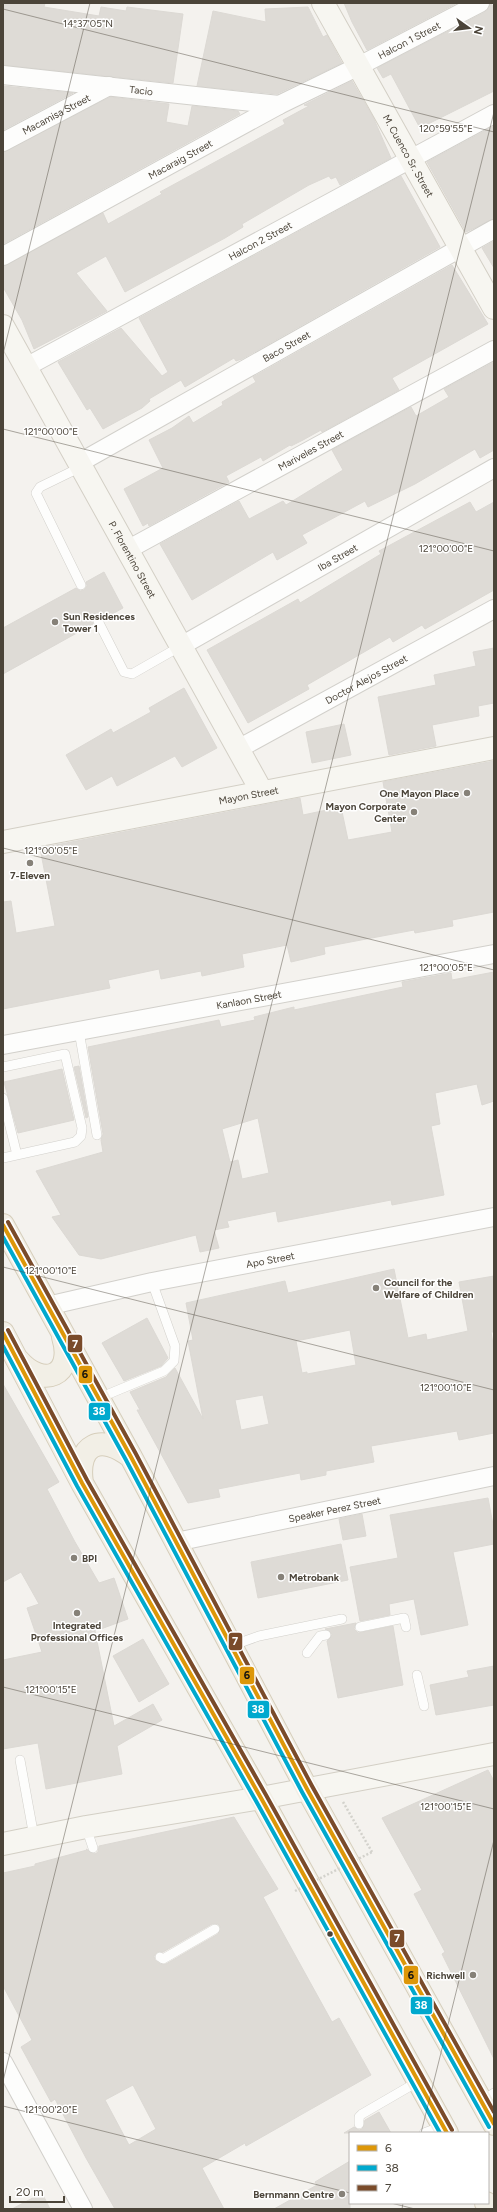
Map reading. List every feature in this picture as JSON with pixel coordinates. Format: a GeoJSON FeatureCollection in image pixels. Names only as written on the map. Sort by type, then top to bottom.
{"type":"FeatureCollection","features":[{"type":"Feature","properties":{"kind":"main road"},"geometry":{"type":"LineString","coordinates":[[3,1225],[97,1399],[131,1457],[307,1789],[488,2097],[494,2124]]}},
{"type":"Feature","properties":{"kind":"main road"},"geometry":{"type":"LineString","coordinates":[[16,1358],[24,1367],[35,1374],[46,1376],[57,1373],[63,1366],[66,1357],[60,1330]]}},
{"type":"Feature","properties":{"kind":"main road"},"geometry":{"type":"LineString","coordinates":[[3,1333],[82,1483],[261,1798],[419,2081],[438,2131]]}},
{"type":"Feature","properties":{"kind":"main road"},"geometry":{"type":"LineString","coordinates":[[82,1483],[81,1463],[88,1450],[92,1447],[111,1444],[131,1457]]}},
{"type":"Feature","properties":{"kind":"street","name":"M. Cuenco Sr. Street"},"geometry":{"type":"LineString","coordinates":[[324,3],[494,308]]}},
{"type":"Feature","properties":{"kind":"street","name":"Halcon 1 Street"},"geometry":{"type":"LineString","coordinates":[[359,66],[480,3]]}},
{"type":"Feature","properties":{"kind":"street","name":"Macaraig Street"},"geometry":{"type":"LineString","coordinates":[[3,256],[279,105],[359,66]]}},
{"type":"Feature","properties":{"kind":"street","name":"Tacio"},"geometry":{"type":"LineString","coordinates":[[3,76],[279,105]]}},
{"type":"Feature","properties":{"kind":"street","name":"Macamisa Street"},"geometry":{"type":"LineString","coordinates":[[3,142],[109,86]]}},
{"type":"Feature","properties":{"kind":"street","name":"Halcon 2 Street"},"geometry":{"type":"LineString","coordinates":[[26,367],[494,114]]}},
{"type":"Feature","properties":{"kind":"street","name":"Baco Street"},"geometry":{"type":"LineString","coordinates":[[80,465],[460,247],[494,229]]}},
{"type":"Feature","properties":{"kind":"street","name":"P. Florentino Street"},"geometry":{"type":"LineString","coordinates":[[3,326],[127,550],[180,651],[262,792]]}},
{"type":"Feature","properties":{"kind":"street","name":"Mariveles Street"},"geometry":{"type":"LineString","coordinates":[[127,550],[494,350]]}},
{"type":"Feature","properties":{"kind":"street","name":"Iba Street"},"geometry":{"type":"LineString","coordinates":[[180,651],[494,468]]}},
{"type":"Feature","properties":{"kind":"street","name":"Doctor Alejos Street"},"geometry":{"type":"LineString","coordinates":[[238,749],[494,609]]}},
{"type":"Feature","properties":{"kind":"street","name":"Mayon Street"},"geometry":{"type":"LineString","coordinates":[[3,842],[494,748]]}},
{"type":"Feature","properties":{"kind":"street","name":"Kanlaon Street"},"geometry":{"type":"LineString","coordinates":[[3,1045],[494,954]]}},
{"type":"Feature","properties":{"kind":"street","name":"Apo Street"},"geometry":{"type":"LineString","coordinates":[[47,1306],[152,1282],[494,1217]]}},
{"type":"Feature","properties":{"kind":"street","name":"Speaker Perez Street"},"geometry":{"type":"LineString","coordinates":[[176,1542],[494,1476]]}},
{"type":"Feature","properties":{"kind":"street"},"geometry":{"type":"LineString","coordinates":[[3,1844],[86,1827],[261,1798],[494,1754]]}},
{"type":"Feature","properties":{"kind":"street"},"geometry":{"type":"LineString","coordinates":[[3,2062],[82,2209]]}},
{"type":"Feature","properties":{"kind":"lane"},"geometry":{"type":"LineString","coordinates":[[80,465],[40,487],[36,493],[81,585]]}},
{"type":"Feature","properties":{"kind":"lane"},"geometry":{"type":"LineString","coordinates":[[98,622],[124,672],[132,674],[180,651]]}},
{"type":"Feature","properties":{"kind":"lane"},"geometry":{"type":"LineString","coordinates":[[79,1031],[97,1134]]}},
{"type":"Feature","properties":{"kind":"lane"},"geometry":{"type":"LineString","coordinates":[[3,1066],[65,1054],[82,1128],[81,1136],[75,1142],[3,1158]]}},
{"type":"Feature","properties":{"kind":"lane"},"geometry":{"type":"LineString","coordinates":[[3,1098],[17,1155]]}},
{"type":"Feature","properties":{"kind":"lane"},"geometry":{"type":"LineString","coordinates":[[97,1399],[164,1371],[174,1361],[175,1346],[152,1282]]}},
{"type":"Feature","properties":{"kind":"lane"},"geometry":{"type":"LineString","coordinates":[[360,1627],[404,1618],[406,1627]]}},
{"type":"Feature","properties":{"kind":"lane"},"geometry":{"type":"LineString","coordinates":[[231,1646],[259,1636],[342,1619]]}},
{"type":"Feature","properties":{"kind":"lane"},"geometry":{"type":"LineString","coordinates":[[307,1653],[320,1636],[326,1635]]}},
{"type":"Feature","properties":{"kind":"lane"},"geometry":{"type":"LineString","coordinates":[[417,1675],[424,1706]]}},
{"type":"Feature","properties":{"kind":"lane"},"geometry":{"type":"LineString","coordinates":[[20,1760],[34,1838]]}},
{"type":"Feature","properties":{"kind":"lane"},"geometry":{"type":"LineString","coordinates":[[86,1827],[93,1848]]}},
{"type":"Feature","properties":{"kind":"lane"},"geometry":{"type":"LineString","coordinates":[[160,1957],[163,1959],[215,1929]]}},
{"type":"Feature","properties":{"kind":"lane"},"geometry":{"type":"LineString","coordinates":[[359,2124],[359,2117],[362,2114],[419,2081]]}},
{"type":"Feature","properties":{"kind":"path"},"geometry":{"type":"LineString","coordinates":[[295,1891],[372,1852],[345,1804]]}},
{"type":"Feature","properties":{"kind":"building"},"geometry":{"type":"Polygon","coordinates":[[[3,3],[45,3],[44,7],[99,16],[101,7],[126,11],[127,7],[183,14],[173,83],[3,65],[3,3]]]}},
{"type":"Feature","properties":{"kind":"building"},"geometry":{"type":"Polygon","coordinates":[[[344,3],[457,3],[367,50],[344,3]]]}},
{"type":"Feature","properties":{"kind":"building"},"geometry":{"type":"Polygon","coordinates":[[[491,3],[494,9],[494,91],[420,128],[391,74],[383,78],[377,68],[485,12],[491,3]]]}},
{"type":"Feature","properties":{"kind":"building"},"geometry":{"type":"Polygon","coordinates":[[[308,7],[323,37],[327,35],[342,63],[277,94],[197,86],[213,11],[266,22],[265,9],[308,7]]]}},
{"type":"Feature","properties":{"kind":"building"},"geometry":{"type":"Polygon","coordinates":[[[352,81],[373,117],[391,158],[340,185],[336,177],[331,179],[329,176],[309,185],[242,224],[243,227],[225,238],[125,292],[106,256],[76,273],[107,311],[34,349],[22,320],[3,287],[3,266],[103,213],[108,224],[162,194],[160,192],[285,124],[283,120],[309,106],[304,105],[352,81]]]}},
{"type":"Feature","properties":{"kind":"building"},"geometry":{"type":"Polygon","coordinates":[[[3,86],[73,93],[3,130],[3,86]]]}},
{"type":"Feature","properties":{"kind":"building"},"geometry":{"type":"Polygon","coordinates":[[[110,97],[169,104],[166,122],[188,126],[192,106],[238,111],[240,114],[3,244],[3,152],[110,97]]]}},
{"type":"Feature","properties":{"kind":"building"},"geometry":{"type":"Polygon","coordinates":[[[494,126],[494,219],[466,232],[427,162],[494,126]]]}},
{"type":"Feature","properties":{"kind":"building"},"geometry":{"type":"Polygon","coordinates":[[[401,176],[440,247],[242,359],[236,361],[234,358],[185,387],[181,380],[149,399],[150,401],[142,408],[103,429],[90,408],[87,410],[58,362],[121,328],[162,376],[168,372],[139,318],[401,176]]]}},
{"type":"Feature","properties":{"kind":"building"},"geometry":{"type":"Polygon","coordinates":[[[494,241],[494,268],[482,248],[494,241]]]}},
{"type":"Feature","properties":{"kind":"building"},"geometry":{"type":"Polygon","coordinates":[[[452,265],[488,324],[392,378],[399,390],[322,432],[321,430],[291,446],[290,445],[263,461],[261,457],[226,476],[229,482],[149,526],[148,523],[143,526],[124,489],[163,468],[149,440],[172,428],[189,416],[193,423],[223,405],[222,402],[256,382],[253,377],[452,265]]]}},
{"type":"Feature","properties":{"kind":"building"},"geometry":{"type":"Polygon","coordinates":[[[494,362],[494,450],[480,458],[475,449],[415,484],[368,507],[365,501],[302,535],[307,543],[277,560],[273,552],[192,600],[160,544],[239,501],[249,519],[283,501],[286,505],[343,470],[332,450],[411,407],[416,416],[449,397],[444,389],[494,362]]]}},
{"type":"Feature","properties":{"kind":"building"},"geometry":{"type":"Polygon","coordinates":[[[470,502],[476,512],[494,502],[494,590],[425,629],[422,625],[393,642],[390,637],[307,685],[309,689],[248,723],[207,650],[298,599],[300,603],[381,554],[379,551],[470,502]]]}},
{"type":"Feature","properties":{"kind":"building","name":"Sun Residences Tower 1"},"geometry":{"type":"Polygon","coordinates":[[[104,572],[123,608],[103,619],[99,615],[95,616],[92,620],[93,624],[3,674],[3,628],[76,588],[80,591],[84,590],[87,586],[86,582],[104,572]]]}},
{"type":"Feature","properties":{"kind":"building"},"geometry":{"type":"Polygon","coordinates":[[[494,648],[494,703],[478,706],[479,716],[432,725],[436,746],[389,755],[378,697],[436,685],[434,675],[476,666],[473,652],[494,648]]]}},
{"type":"Feature","properties":{"kind":"building"},"geometry":{"type":"Polygon","coordinates":[[[184,688],[217,748],[182,767],[175,756],[117,786],[112,776],[86,790],[66,755],[111,729],[113,733],[151,712],[149,708],[184,688]]]}},
{"type":"Feature","properties":{"kind":"building"},"geometry":{"type":"Polygon","coordinates":[[[344,724],[351,755],[312,763],[306,732],[344,724]]]}},
{"type":"Feature","properties":{"kind":"building"},"geometry":{"type":"Polygon","coordinates":[[[494,761],[494,912],[452,920],[453,926],[415,933],[414,930],[324,947],[325,954],[291,962],[287,945],[242,954],[244,967],[202,976],[201,971],[161,979],[159,969],[108,980],[110,988],[3,1009],[3,902],[11,901],[16,933],[55,926],[40,848],[300,798],[303,815],[341,807],[348,840],[392,832],[383,782],[494,761]]]}},
{"type":"Feature","properties":{"kind":"building"},"geometry":{"type":"Polygon","coordinates":[[[494,972],[494,1101],[482,1105],[477,1084],[435,1093],[440,1124],[431,1126],[444,1195],[392,1205],[391,1200],[278,1222],[276,1211],[227,1221],[229,1227],[214,1230],[219,1248],[200,1252],[196,1235],[101,1259],[79,1255],[52,1217],[61,1215],[36,1171],[103,1152],[101,1140],[103,1134],[88,1047],[219,1020],[221,1027],[255,1020],[254,1017],[294,1007],[294,1010],[403,987],[402,982],[451,973],[452,980],[494,972]],[[258,1118],[222,1129],[230,1162],[238,1160],[242,1179],[269,1173],[258,1118]]]}},
{"type":"Feature","properties":{"kind":"building"},"geometry":{"type":"Polygon","coordinates":[[[79,1066],[88,1117],[86,1118],[74,1067],[79,1066]]]}},
{"type":"Feature","properties":{"kind":"building"},"geometry":{"type":"Polygon","coordinates":[[[62,1069],[74,1120],[18,1133],[4,1082],[62,1069]]]}},
{"type":"Feature","properties":{"kind":"building"},"geometry":{"type":"Polygon","coordinates":[[[394,1269],[408,1338],[426,1334],[427,1340],[468,1331],[459,1282],[494,1276],[494,1332],[491,1332],[494,1350],[494,1433],[459,1440],[457,1431],[371,1446],[374,1462],[326,1471],[326,1475],[301,1480],[300,1473],[218,1489],[220,1497],[188,1503],[137,1410],[140,1410],[130,1392],[166,1377],[175,1368],[203,1419],[188,1341],[193,1340],[186,1303],[285,1281],[288,1293],[394,1269]],[[350,1330],[296,1341],[302,1373],[307,1372],[307,1374],[356,1365],[350,1330]],[[263,1395],[235,1400],[241,1430],[269,1424],[263,1395]]]}},
{"type":"Feature","properties":{"kind":"building"},"geometry":{"type":"Polygon","coordinates":[[[147,1318],[168,1358],[161,1366],[124,1381],[102,1343],[147,1318]]]}},
{"type":"Feature","properties":{"kind":"building"},"geometry":{"type":"Polygon","coordinates":[[[3,1384],[59,1482],[47,1489],[75,1542],[99,1583],[114,1578],[128,1619],[98,1630],[96,1626],[95,1631],[114,1726],[153,1704],[162,1720],[117,1746],[122,1774],[46,1789],[38,1743],[3,1749],[3,1660],[42,1652],[27,1608],[39,1604],[21,1572],[3,1582],[3,1384]]]}},
{"type":"Feature","properties":{"kind":"building"},"geometry":{"type":"Polygon","coordinates":[[[488,1498],[494,1530],[494,1544],[453,1552],[468,1625],[421,1635],[414,1599],[389,1604],[390,1615],[360,1621],[350,1567],[398,1558],[390,1515],[488,1498]]]}},
{"type":"Feature","properties":{"kind":"building"},"geometry":{"type":"Polygon","coordinates":[[[362,1514],[366,1536],[343,1540],[339,1519],[362,1514]]]}},
{"type":"Feature","properties":{"kind":"building"},"geometry":{"type":"Polygon","coordinates":[[[341,1544],[348,1580],[258,1598],[251,1562],[341,1544]]]}},
{"type":"Feature","properties":{"kind":"building"},"geometry":{"type":"Polygon","coordinates":[[[356,1623],[354,1629],[358,1633],[393,1626],[403,1685],[338,1698],[327,1641],[332,1634],[325,1629],[356,1623]]]}},
{"type":"Feature","properties":{"kind":"building"},"geometry":{"type":"Polygon","coordinates":[[[143,1639],[169,1684],[139,1702],[113,1656],[143,1639]]]}},
{"type":"Feature","properties":{"kind":"building"},"geometry":{"type":"Polygon","coordinates":[[[494,1666],[494,1705],[436,1715],[430,1685],[469,1677],[467,1671],[494,1666]]]}},
{"type":"Feature","properties":{"kind":"building"},"geometry":{"type":"Polygon","coordinates":[[[488,1770],[494,1781],[494,2059],[442,1954],[445,1952],[414,1894],[422,1890],[382,1818],[488,1770]]]}},
{"type":"Feature","properties":{"kind":"building"},"geometry":{"type":"Polygon","coordinates":[[[234,1817],[278,1889],[263,1897],[332,2022],[339,2018],[371,2075],[246,2146],[245,2143],[202,2168],[224,2209],[115,2209],[55,2099],[51,2102],[21,2047],[32,2040],[3,1986],[3,1873],[35,1866],[35,1864],[87,1850],[86,1849],[95,1854],[98,1852],[99,1846],[234,1817]],[[212,1924],[163,1952],[157,1952],[154,1956],[155,1960],[160,1964],[166,1964],[218,1934],[220,1926],[218,1924],[212,1924]],[[133,2085],[105,2100],[129,2145],[156,2129],[133,2085]]]}},
{"type":"Feature","properties":{"kind":"building"},"geometry":{"type":"Polygon","coordinates":[[[379,2112],[390,2132],[344,2133],[354,2127],[359,2130],[362,2129],[365,2120],[379,2112]]]}},
{"type":"Feature","properties":{"kind":"building"},"geometry":{"type":"Polygon","coordinates":[[[349,2162],[350,2209],[274,2209],[317,2185],[315,2182],[349,2162]]]}},
{"type":"Feature","properties":{"kind":"building"},"geometry":{"type":"Polygon","coordinates":[[[42,2193],[50,2209],[12,2209],[42,2193]]]}},
{"type":"Feature","properties":{"kind":"transit line","name":"7"},"geometry":{"type":"LineString","coordinates":[[8,1222],[136,1454],[312,1786],[494,2112]]}},
{"type":"Feature","properties":{"kind":"transit line","name":"6"},"geometry":{"type":"LineString","coordinates":[[3,1225],[131,1457],[307,1789],[494,2124]]}},
{"type":"Feature","properties":{"kind":"transit line","name":"38"},"geometry":{"type":"LineString","coordinates":[[3,1237],[126,1460],[302,1792],[489,2127]]}},
{"type":"Feature","properties":{"kind":"transit line","name":"7"},"geometry":{"type":"LineString","coordinates":[[8,1330],[87,1480],[266,1795],[452,2130]]}},
{"type":"Feature","properties":{"kind":"transit line","name":"6"},"geometry":{"type":"LineString","coordinates":[[3,1333],[82,1483],[261,1798],[446,2132]]}},
{"type":"Feature","properties":{"kind":"transit line","name":"38"},"geometry":{"type":"LineString","coordinates":[[3,1346],[77,1486],[256,1801],[439,2132]]}},
{"type":"Feature","properties":{"kind":"place","name":"Sun Residences Tower 1"},"geometry":{"type":"Point","coordinates":[55,622]}},
{"type":"Feature","properties":{"kind":"place","name":"One Mayon Place"},"geometry":{"type":"Point","coordinates":[467,793]}},
{"type":"Feature","properties":{"kind":"place","name":"Mayon Corporate Center"},"geometry":{"type":"Point","coordinates":[414,812]}},
{"type":"Feature","properties":{"kind":"place","name":"7-Eleven"},"geometry":{"type":"Point","coordinates":[30,863]}},
{"type":"Feature","properties":{"kind":"place","name":"Council for the Welfare of Children"},"geometry":{"type":"Point","coordinates":[376,1288]}},
{"type":"Feature","properties":{"kind":"place","name":"BPI"},"geometry":{"type":"Point","coordinates":[74,1558]}},
{"type":"Feature","properties":{"kind":"place","name":"Metrobank"},"geometry":{"type":"Point","coordinates":[281,1577]}},
{"type":"Feature","properties":{"kind":"place","name":"Integrated Professional Offices"},"geometry":{"type":"Point","coordinates":[77,1613]}},
{"type":"Feature","properties":{"kind":"place","name":"Richwell"},"geometry":{"type":"Point","coordinates":[473,1975]}},
{"type":"Feature","properties":{"kind":"place","name":"Bernmann Centre"},"geometry":{"type":"Point","coordinates":[342,2194]}}]}
